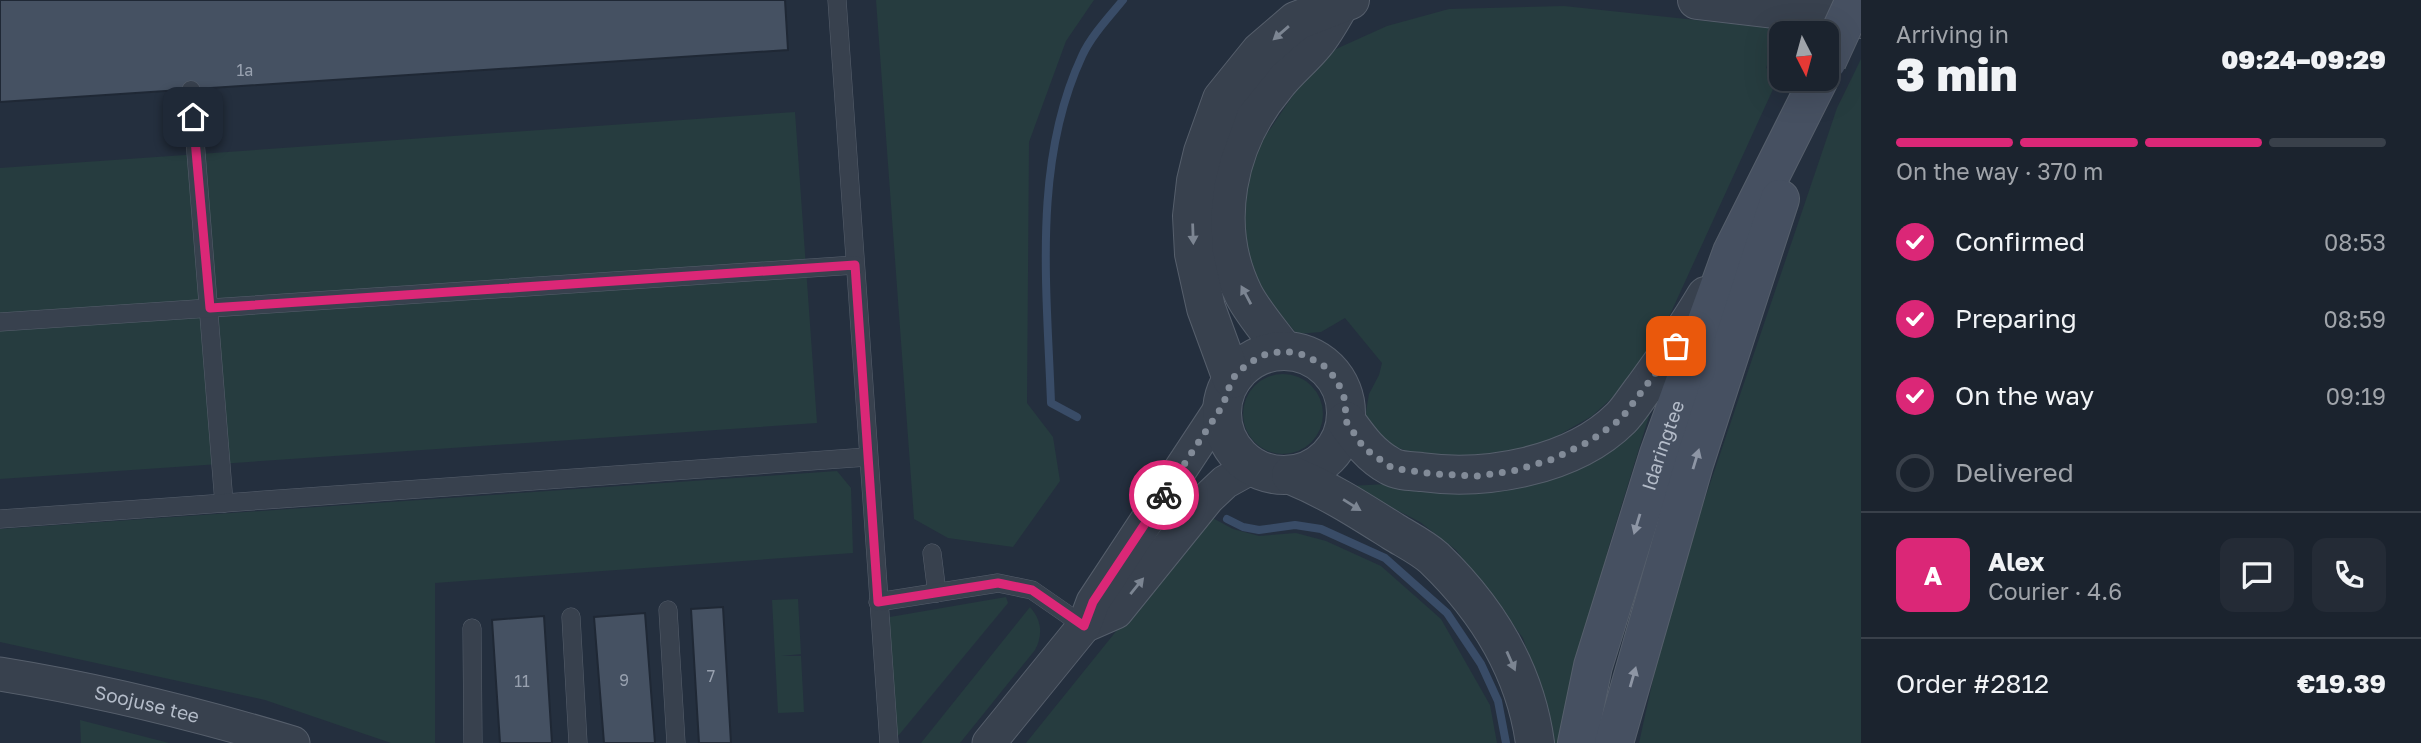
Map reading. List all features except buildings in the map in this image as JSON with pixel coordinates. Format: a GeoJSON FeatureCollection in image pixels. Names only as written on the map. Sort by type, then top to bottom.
{"type":"FeatureCollection","features":[{"type":"Feature","properties":{"kind":"main road","name":"Idaringtee"},"geometry":{"type":"LineString","coordinates":[[1839,35],[1855,0]]}},
{"type":"Feature","properties":{"kind":"main road","name":"Idaringtee"},"geometry":{"type":"LineString","coordinates":[[1577,743],[1593,666],[1659,454],[1732,252],[1812,91]]}},
{"type":"Feature","properties":{"kind":"main road","name":"Idaringtee"},"geometry":{"type":"LineString","coordinates":[[1614,743],[1694,464],[1815,91]]}},
{"type":"Feature","properties":{"kind":"street"},"geometry":{"type":"LineString","coordinates":[[1697,0],[1861,19]]}},
{"type":"Feature","properties":{"kind":"street"},"geometry":{"type":"LineString","coordinates":[[1284,351],[1244,295],[1230,253],[1226,225],[1226,188],[1238,149],[1252,117],[1275,86],[1316,42],[1344,1]]}},
{"type":"Feature","properties":{"kind":"street"},"geometry":{"type":"LineString","coordinates":[[989,743],[1084,626],[1093,602],[1228,392],[1246,365],[1263,355],[1284,351],[1304,355],[1323,365],[1337,380],[1345,400],[1346,421],[1340,441],[1328,458],[1310,470],[1291,475],[1271,474],[1252,467],[1237,454],[1227,437],[1222,417],[1228,392],[1194,254],[1192,216],[1203,152],[1222,99],[1260,52],[1296,20],[1344,1]]}},
{"type":"Feature","properties":{"kind":"street"},"geometry":{"type":"LineString","coordinates":[[1346,421],[1364,448],[1392,468],[1477,476],[1513,471],[1553,459],[1590,441],[1621,419],[1676,346],[1732,252]]}},
{"type":"Feature","properties":{"kind":"street"},"geometry":{"type":"LineString","coordinates":[[1084,626],[1116,612],[1208,498],[1225,482],[1252,467]]}},
{"type":"Feature","properties":{"kind":"street"},"geometry":{"type":"LineString","coordinates":[[1291,475],[1329,491],[1433,556],[1485,615],[1510,658],[1526,699],[1535,743]]}},
{"type":"Feature","properties":{"kind":"street","name":"Soojuse tee"},"geometry":{"type":"LineString","coordinates":[[0,674],[211,718],[293,743]]}},
{"type":"Feature","properties":{"kind":"lane"},"geometry":{"type":"LineString","coordinates":[[837,0],[889,743]]}},
{"type":"Feature","properties":{"kind":"lane"},"geometry":{"type":"LineString","coordinates":[[191,90],[224,503]]}},
{"type":"Feature","properties":{"kind":"lane"},"geometry":{"type":"LineString","coordinates":[[0,322],[855,265]]}},
{"type":"Feature","properties":{"kind":"lane"},"geometry":{"type":"LineString","coordinates":[[0,519],[867,457]]}},
{"type":"Feature","properties":{"kind":"lane"},"geometry":{"type":"LineString","coordinates":[[932,553],[937,593]]}},
{"type":"Feature","properties":{"kind":"lane"},"geometry":{"type":"LineString","coordinates":[[878,602],[998,583],[1032,590],[1084,626]]}},
{"type":"Feature","properties":{"kind":"lane"},"geometry":{"type":"LineString","coordinates":[[668,610],[676,743]]}},
{"type":"Feature","properties":{"kind":"lane"},"geometry":{"type":"LineString","coordinates":[[572,617],[578,743]]}},
{"type":"Feature","properties":{"kind":"lane"},"geometry":{"type":"LineString","coordinates":[[472,628],[472,743]]}},
{"type":"Feature","properties":{"kind":"green space"},"geometry":{"type":"Polygon","coordinates":[[[876,0],[1094,0],[1066,41],[1029,142],[1027,403],[1053,437],[1060,481],[1013,547],[948,538],[914,519],[876,0]]]}},
{"type":"Feature","properties":{"kind":"green space"},"geometry":{"type":"Polygon","coordinates":[[[1564,6],[1769,28],[1769,60],[1766,68],[1769,69],[1769,91],[1772,91],[1662,332],[1624,387],[1592,416],[1538,447],[1447,460],[1384,443],[1365,418],[1369,394],[1382,363],[1345,318],[1321,332],[1297,334],[1249,277],[1240,204],[1260,144],[1304,79],[1336,49],[1387,26],[1449,9],[1564,6]]]}},
{"type":"Feature","properties":{"kind":"green space"},"geometry":{"type":"Polygon","coordinates":[[[1861,59],[1861,743],[1639,743],[1670,602],[1837,108],[1861,59]]]}},
{"type":"Feature","properties":{"kind":"green space"},"geometry":{"type":"Polygon","coordinates":[[[795,112],[817,423],[0,479],[0,168],[795,112]]]}},
{"type":"Feature","properties":{"kind":"green space"},"geometry":{"type":"Polygon","coordinates":[[[1283,374],[1298,377],[1311,386],[1320,399],[1323,414],[1320,429],[1311,442],[1298,451],[1283,454],[1268,451],[1255,442],[1246,429],[1243,414],[1246,399],[1255,386],[1268,377],[1283,374]]]}},
{"type":"Feature","properties":{"kind":"green space"},"geometry":{"type":"Polygon","coordinates":[[[1650,413],[1609,546],[1558,743],[1552,743],[1547,710],[1523,638],[1456,550],[1420,522],[1350,486],[1405,483],[1607,450],[1650,413]]]}},
{"type":"Feature","properties":{"kind":"green space"},"geometry":{"type":"Polygon","coordinates":[[[837,471],[851,488],[853,553],[435,583],[435,743],[391,743],[265,700],[0,642],[0,529],[837,471]]]}},
{"type":"Feature","properties":{"kind":"green space"},"geometry":{"type":"Polygon","coordinates":[[[1209,516],[1233,529],[1259,536],[1296,533],[1326,541],[1381,566],[1441,619],[1490,705],[1497,743],[1026,743],[1209,516]]]}},
{"type":"Feature","properties":{"kind":"green space"},"geometry":{"type":"Polygon","coordinates":[[[1006,597],[1008,603],[898,736],[892,730],[884,618],[1006,597]]]}},
{"type":"Feature","properties":{"kind":"green space"},"geometry":{"type":"Polygon","coordinates":[[[798,599],[801,654],[781,656],[801,656],[804,712],[778,713],[772,600],[798,599]]]}},
{"type":"Feature","properties":{"kind":"green space"},"geometry":{"type":"Polygon","coordinates":[[[1030,607],[1040,628],[1035,650],[960,743],[921,743],[1030,607]]]}},
{"type":"Feature","properties":{"kind":"green space"},"geometry":{"type":"Polygon","coordinates":[[[80,720],[169,743],[81,743],[80,720]]]}},
{"type":"Feature","properties":{"kind":"waterway"},"geometry":{"type":"LineString","coordinates":[[1077,417],[1051,403],[1046,271],[1049,183],[1066,97],[1082,56],[1095,34],[1123,0]]}},
{"type":"Feature","properties":{"kind":"waterway"},"geometry":{"type":"LineString","coordinates":[[1227,519],[1243,527],[1259,530],[1295,525],[1321,529],[1385,558],[1447,613],[1481,664],[1498,701],[1506,743]]}},
{"type":"Feature","properties":{"kind":"way so far"},"geometry":{"type":"LineString","coordinates":[[1164,495],[1223,405],[1232,379],[1246,365],[1263,355],[1284,351],[1304,355],[1323,365],[1337,380],[1345,400],[1346,421],[1364,448],[1392,468],[1477,476],[1513,471],[1553,459],[1590,441],[1621,419],[1676,346]]}},
{"type":"Feature","properties":{"kind":"route"},"geometry":{"type":"LineString","coordinates":[[193,117],[210,308],[855,265],[878,602],[998,583],[1032,590],[1084,626],[1093,602],[1164,495]]}}]}
